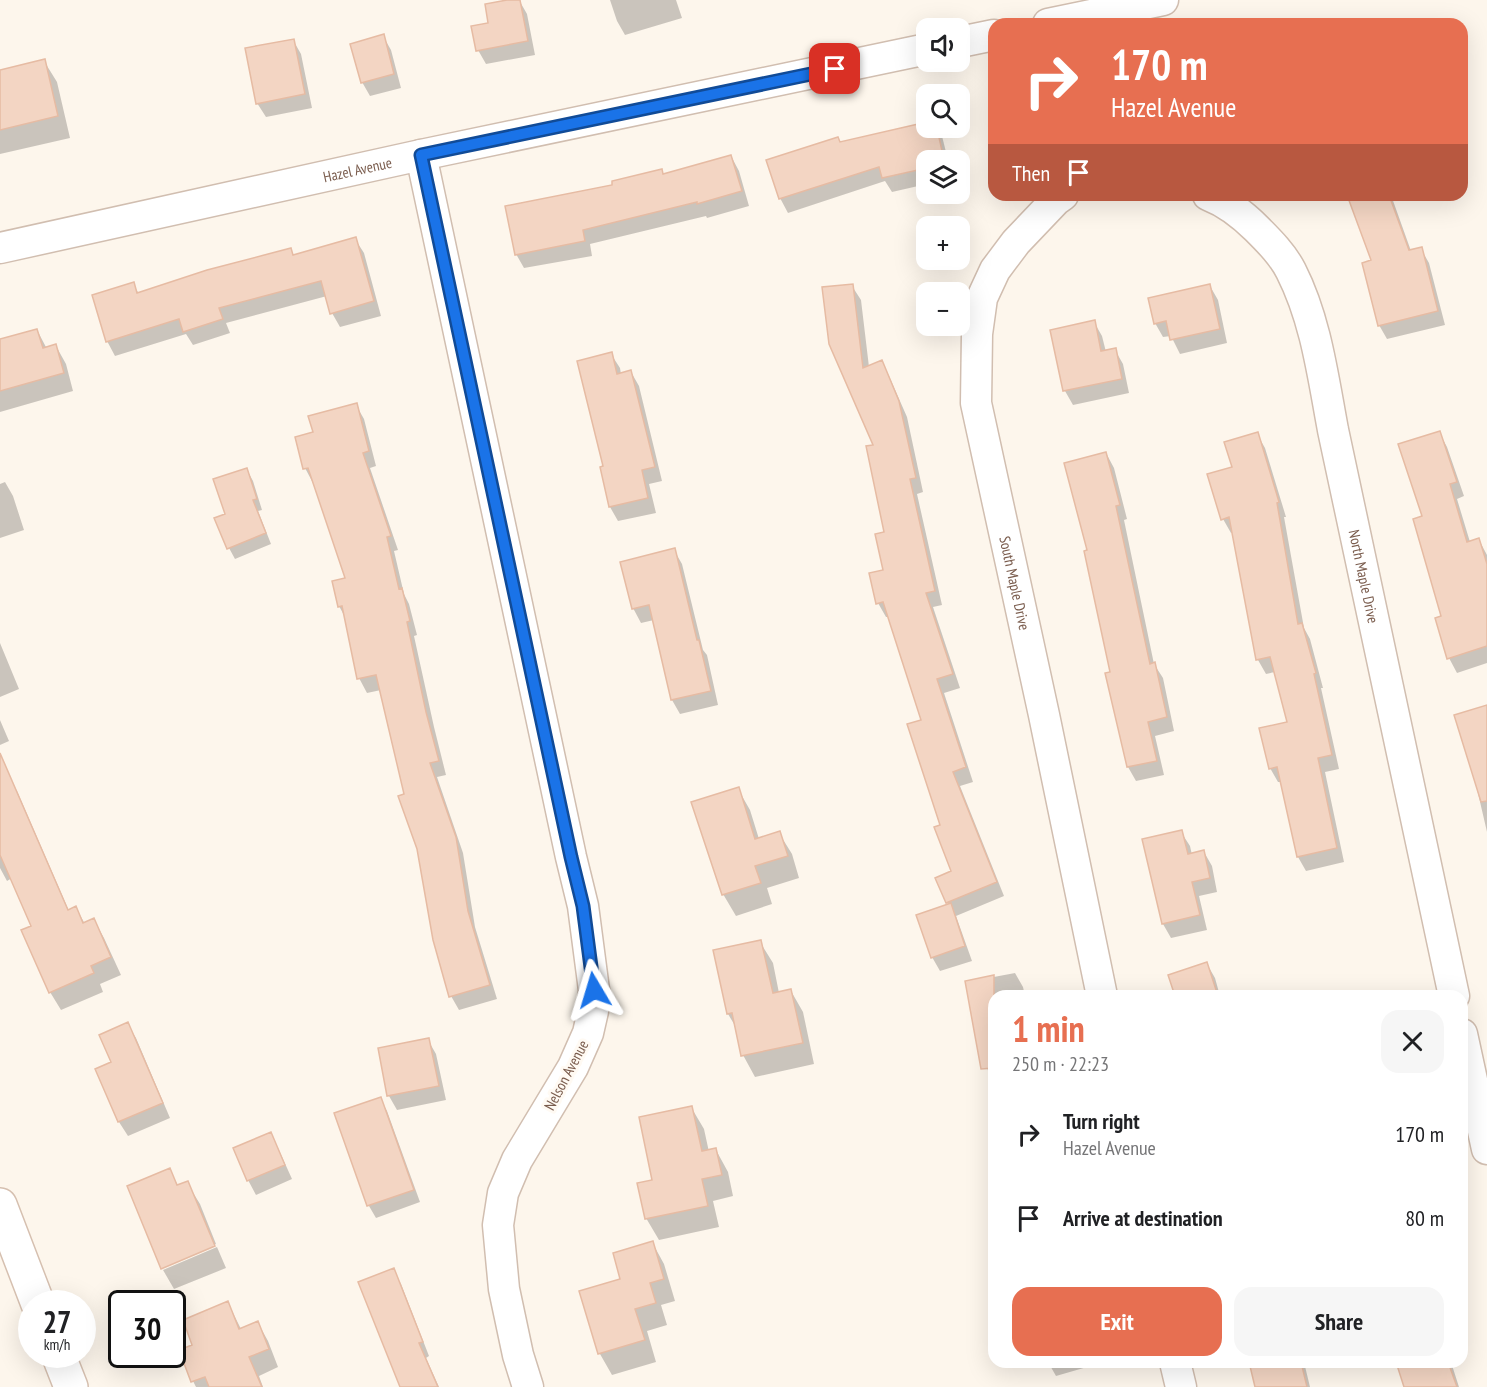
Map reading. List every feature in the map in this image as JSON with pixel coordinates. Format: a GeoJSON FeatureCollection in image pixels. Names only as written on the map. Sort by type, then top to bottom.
{"type":"FeatureCollection","features":[{"type":"Feature","properties":{"kind":"main road"},"geometry":{"type":"LineString","coordinates":[[0,1205],[33,1290]]}},
{"type":"Feature","properties":{"kind":"main road"},"geometry":{"type":"LineString","coordinates":[[64,1368],[71,1387]]}},
{"type":"Feature","properties":{"kind":"street"},"geometry":{"type":"LineString","coordinates":[[1082,18],[1163,0]]}},
{"type":"Feature","properties":{"kind":"street"},"geometry":{"type":"LineString","coordinates":[[970,40],[988,36]]}},
{"type":"Feature","properties":{"kind":"street","name":"Hazel Avenue"},"geometry":{"type":"LineString","coordinates":[[0,248],[421,155],[916,51]]}},
{"type":"Feature","properties":{"kind":"street","name":"Nelson Avenue"},"geometry":{"type":"LineString","coordinates":[[421,155],[568,845],[583,906],[594,990],[593,1011],[588,1033],[573,1067],[517,1160],[503,1193],[498,1225],[504,1289],[518,1355],[528,1387]]}},
{"type":"Feature","properties":{"kind":"street","name":"South Maple Drive"},"geometry":{"type":"LineString","coordinates":[[1055,201],[1016,242],[995,270],[982,298],[977,334],[976,403],[1101,990]]}},
{"type":"Feature","properties":{"kind":"street","name":"North Maple Drive"},"geometry":{"type":"LineString","coordinates":[[1222,201],[1250,222],[1273,245],[1291,270],[1311,323],[1453,990]]}},
{"type":"Feature","properties":{"kind":"street"},"geometry":{"type":"LineString","coordinates":[[1468,1062],[1487,1149]]}},
{"type":"Feature","properties":{"kind":"street"},"geometry":{"type":"LineString","coordinates":[[1176,1368],[1181,1387]]}},
{"type":"Feature","properties":{"kind":"building"},"geometry":{"type":"Polygon","coordinates":[[[520,0],[528,41],[476,51],[471,26],[488,23],[485,4],[520,0]]]}},
{"type":"Feature","properties":{"kind":"building"},"geometry":{"type":"Polygon","coordinates":[[[384,34],[394,74],[361,83],[350,44],[384,34]]]}},
{"type":"Feature","properties":{"kind":"building"},"geometry":{"type":"Polygon","coordinates":[[[294,39],[305,94],[256,104],[245,48],[294,39]]]}},
{"type":"Feature","properties":{"kind":"building"},"geometry":{"type":"Polygon","coordinates":[[[45,59],[58,116],[0,130],[0,70],[45,59]]]}},
{"type":"Feature","properties":{"kind":"building"},"geometry":{"type":"Polygon","coordinates":[[[916,125],[916,138],[939,138],[942,150],[916,150],[916,170],[882,178],[879,167],[779,199],[766,160],[838,137],[840,142],[916,125]]]}},
{"type":"Feature","properties":{"kind":"building"},"geometry":{"type":"Polygon","coordinates":[[[731,155],[742,191],[697,204],[697,202],[583,230],[585,241],[515,255],[505,206],[612,185],[612,181],[662,169],[663,174],[731,155]]]}},
{"type":"Feature","properties":{"kind":"building"},"geometry":{"type":"Polygon","coordinates":[[[1349,201],[1391,201],[1409,250],[1422,247],[1438,311],[1378,326],[1362,263],[1371,260],[1349,201]]]}},
{"type":"Feature","properties":{"kind":"building"},"geometry":{"type":"Polygon","coordinates":[[[356,237],[374,301],[330,314],[321,281],[219,308],[223,319],[183,332],[179,319],[106,342],[92,295],[134,282],[137,293],[207,270],[291,248],[293,255],[356,237]]]}},
{"type":"Feature","properties":{"kind":"building"},"geometry":{"type":"Polygon","coordinates":[[[853,284],[863,368],[882,360],[899,401],[916,478],[910,479],[935,591],[926,593],[953,674],[937,679],[966,767],[953,772],[997,882],[946,903],[935,878],[951,871],[934,827],[940,825],[907,724],[921,720],[883,602],[876,604],[869,573],[883,570],[875,534],[884,532],[866,446],[873,445],[829,344],[822,287],[853,284]]]}},
{"type":"Feature","properties":{"kind":"building"},"geometry":{"type":"Polygon","coordinates":[[[1210,284],[1220,329],[1170,340],[1166,321],[1154,324],[1148,298],[1210,284]]]}},
{"type":"Feature","properties":{"kind":"building"},"geometry":{"type":"Polygon","coordinates":[[[1095,320],[1101,351],[1116,348],[1122,379],[1063,391],[1050,330],[1095,320]]]}},
{"type":"Feature","properties":{"kind":"building"},"geometry":{"type":"Polygon","coordinates":[[[37,329],[43,348],[56,344],[64,373],[0,391],[0,339],[37,329]]]}},
{"type":"Feature","properties":{"kind":"building"},"geometry":{"type":"Polygon","coordinates":[[[612,352],[617,374],[631,370],[655,467],[642,470],[648,498],[609,507],[600,467],[603,466],[577,361],[612,352]]]}},
{"type":"Feature","properties":{"kind":"building"},"geometry":{"type":"Polygon","coordinates":[[[357,403],[369,451],[363,453],[391,536],[387,537],[399,589],[402,588],[410,621],[407,622],[439,761],[430,763],[456,837],[468,911],[490,985],[449,997],[433,940],[417,849],[398,796],[404,794],[376,675],[357,679],[342,606],[338,607],[332,581],[345,578],[308,468],[303,469],[295,437],[313,432],[308,416],[357,403]]]}},
{"type":"Feature","properties":{"kind":"building"},"geometry":{"type":"Polygon","coordinates":[[[1440,431],[1457,482],[1450,484],[1467,542],[1479,538],[1487,564],[1487,646],[1447,659],[1435,618],[1441,616],[1413,519],[1422,516],[1398,444],[1440,431]]]}},
{"type":"Feature","properties":{"kind":"building"},"geometry":{"type":"Polygon","coordinates":[[[1258,432],[1279,502],[1277,503],[1298,624],[1302,623],[1316,673],[1314,674],[1332,755],[1318,758],[1337,848],[1297,857],[1277,767],[1269,769],[1259,728],[1287,722],[1270,657],[1256,660],[1229,517],[1221,520],[1207,474],[1232,467],[1224,442],[1258,432]]]}},
{"type":"Feature","properties":{"kind":"building"},"geometry":{"type":"Polygon","coordinates":[[[1106,452],[1120,505],[1116,506],[1150,664],[1155,662],[1167,717],[1148,722],[1157,761],[1127,767],[1105,673],[1110,672],[1084,551],[1087,550],[1064,463],[1106,452]]]}},
{"type":"Feature","properties":{"kind":"building"},"geometry":{"type":"Polygon","coordinates":[[[247,468],[257,499],[253,500],[266,533],[227,549],[214,518],[225,514],[213,479],[247,468]]]}},
{"type":"Feature","properties":{"kind":"building"},"geometry":{"type":"Polygon","coordinates":[[[675,548],[711,691],[671,700],[649,605],[632,609],[620,562],[675,548]]]}},
{"type":"Feature","properties":{"kind":"building"},"geometry":{"type":"Polygon","coordinates":[[[1487,705],[1487,801],[1481,802],[1454,715],[1487,705]]]}},
{"type":"Feature","properties":{"kind":"building"},"geometry":{"type":"Polygon","coordinates":[[[0,753],[68,910],[76,906],[83,923],[94,918],[111,957],[91,966],[94,973],[49,993],[21,930],[31,926],[0,855],[0,753]]]}},
{"type":"Feature","properties":{"kind":"building"},"geometry":{"type":"Polygon","coordinates":[[[739,787],[755,839],[780,831],[788,856],[755,866],[761,883],[722,895],[691,802],[739,787]]]}},
{"type":"Feature","properties":{"kind":"building"},"geometry":{"type":"Polygon","coordinates":[[[1182,830],[1188,854],[1204,850],[1210,878],[1192,882],[1200,915],[1162,924],[1142,839],[1182,830]]]}},
{"type":"Feature","properties":{"kind":"building"},"geometry":{"type":"Polygon","coordinates":[[[951,903],[965,946],[931,958],[916,915],[951,903]]]}},
{"type":"Feature","properties":{"kind":"building"},"geometry":{"type":"Polygon","coordinates":[[[761,940],[773,993],[791,989],[803,1043],[741,1056],[732,1013],[727,1014],[713,950],[761,940]]]}},
{"type":"Feature","properties":{"kind":"building"},"geometry":{"type":"Polygon","coordinates":[[[1207,962],[1216,990],[1173,990],[1168,975],[1207,962]]]}},
{"type":"Feature","properties":{"kind":"building"},"geometry":{"type":"Polygon","coordinates":[[[994,975],[994,990],[988,990],[988,1068],[981,1069],[965,981],[994,975]]]}},
{"type":"Feature","properties":{"kind":"building"},"geometry":{"type":"Polygon","coordinates":[[[128,1022],[163,1103],[118,1122],[95,1069],[111,1062],[99,1035],[128,1022]]]}},
{"type":"Feature","properties":{"kind":"building"},"geometry":{"type":"Polygon","coordinates":[[[429,1038],[439,1086],[387,1096],[378,1048],[429,1038]]]}},
{"type":"Feature","properties":{"kind":"building"},"geometry":{"type":"Polygon","coordinates":[[[381,1097],[414,1190],[367,1206],[334,1113],[381,1097]]]}},
{"type":"Feature","properties":{"kind":"building"},"geometry":{"type":"Polygon","coordinates":[[[692,1106],[702,1151],[716,1148],[722,1175],[702,1179],[708,1206],[645,1219],[637,1183],[652,1180],[639,1117],[692,1106]]]}},
{"type":"Feature","properties":{"kind":"building"},"geometry":{"type":"Polygon","coordinates":[[[271,1132],[285,1165],[247,1181],[233,1148],[271,1132]]]}},
{"type":"Feature","properties":{"kind":"building"},"geometry":{"type":"Polygon","coordinates":[[[170,1168],[177,1185],[188,1181],[215,1246],[161,1269],[127,1186],[170,1168]]]}},
{"type":"Feature","properties":{"kind":"building"},"geometry":{"type":"Polygon","coordinates":[[[653,1241],[664,1279],[650,1283],[656,1303],[635,1309],[645,1340],[598,1354],[579,1291],[620,1279],[613,1253],[653,1241]]]}},
{"type":"Feature","properties":{"kind":"building"},"geometry":{"type":"Polygon","coordinates":[[[394,1268],[423,1342],[419,1343],[438,1387],[400,1387],[358,1282],[394,1268]]]}},
{"type":"Feature","properties":{"kind":"building"},"geometry":{"type":"Polygon","coordinates":[[[228,1301],[239,1329],[258,1321],[269,1349],[249,1357],[262,1387],[209,1387],[205,1377],[191,1382],[186,1368],[186,1347],[192,1345],[186,1328],[186,1319],[228,1301]]]}},
{"type":"Feature","properties":{"kind":"building"},"geometry":{"type":"Polygon","coordinates":[[[1250,1368],[1302,1368],[1307,1387],[1255,1387],[1250,1368]]]}},
{"type":"Feature","properties":{"kind":"building"},"geometry":{"type":"Polygon","coordinates":[[[1398,1368],[1450,1368],[1457,1387],[1404,1387],[1398,1368]]]}},
{"type":"Feature","properties":{"kind":"route"},"geometry":{"type":"LineString","coordinates":[[594,990],[583,906],[421,155],[835,69]]}}]}
